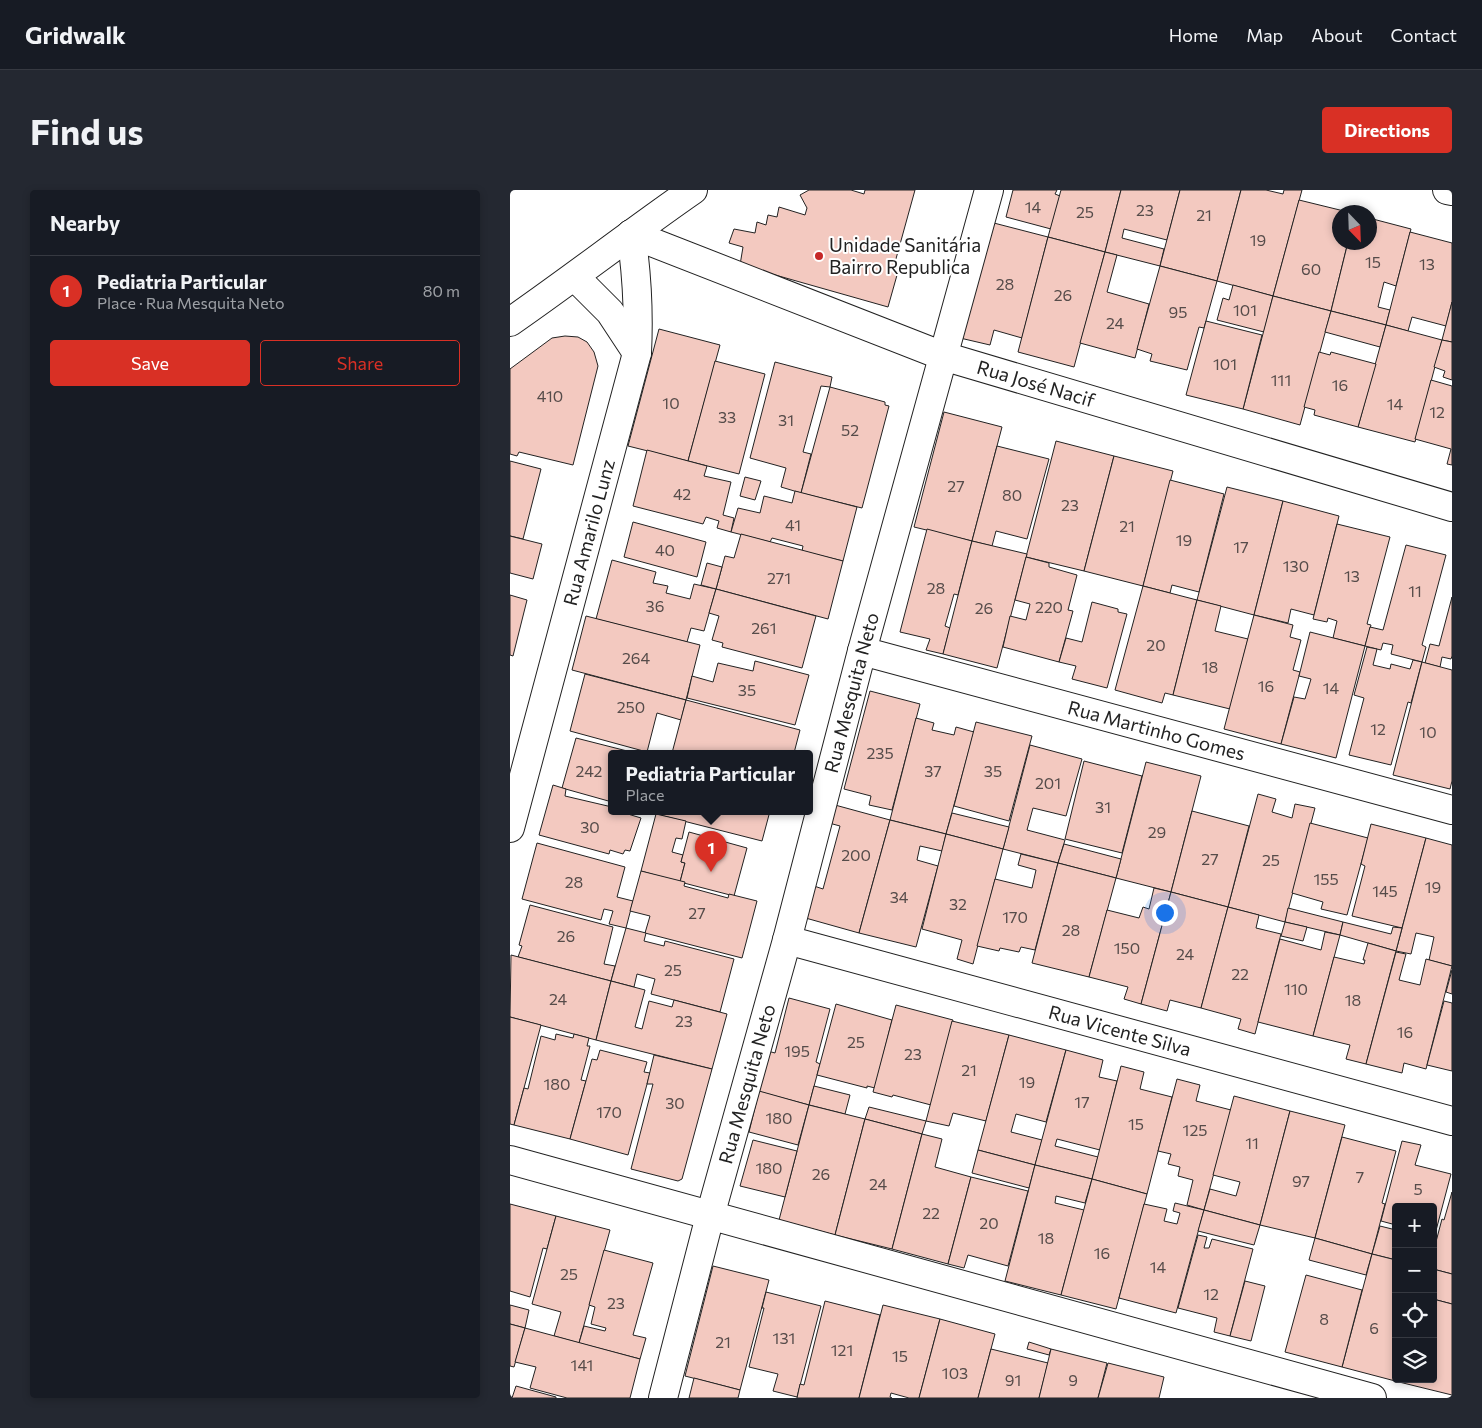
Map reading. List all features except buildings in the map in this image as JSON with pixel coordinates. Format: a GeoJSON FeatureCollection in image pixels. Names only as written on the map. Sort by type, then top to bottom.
{"type":"FeatureCollection","features":[{"type":"Feature","properties":{"kind":"street"},"geometry":{"type":"LineString","coordinates":[[510,322],[575,277],[693,190]]}},
{"type":"Feature","properties":{"kind":"street","name":"Rua Mesquita Neto"},"geometry":{"type":"LineString","coordinates":[[664,1398],[710,1216],[787,940],[862,651],[988,190]]}},
{"type":"Feature","properties":{"kind":"street"},"geometry":{"type":"LineString","coordinates":[[1447,190],[1452,191]]}},
{"type":"Feature","properties":{"kind":"street","name":"Rua Amarilo Lunz"},"geometry":{"type":"LineString","coordinates":[[510,828],[637,353],[638,293],[636,263],[631,234]]}},
{"type":"Feature","properties":{"kind":"street","name":"Rua José Nacif"},"geometry":{"type":"LineString","coordinates":[[631,234],[943,356],[1452,507]]}},
{"type":"Feature","properties":{"kind":"street"},"geometry":{"type":"LineString","coordinates":[[575,277],[610,312],[637,353]]}},
{"type":"Feature","properties":{"kind":"street","name":"Rua Martinho Gomes"},"geometry":{"type":"LineString","coordinates":[[862,651],[1452,810]]}},
{"type":"Feature","properties":{"kind":"street","name":"Rua Vicente Silva"},"geometry":{"type":"LineString","coordinates":[[787,940],[1452,1120]]}},
{"type":"Feature","properties":{"kind":"street"},"geometry":{"type":"LineString","coordinates":[[510,1160],[1372,1398]]}},
{"type":"Feature","properties":{"kind":"place","name":"Unidade Sanitária Bairro Republica"},"geometry":{"type":"Point","coordinates":[819,256]}},
{"type":"Feature","properties":{"kind":"place","name":"Pediatria Particular"},"geometry":{"type":"Point","coordinates":[711,872]}}]}
